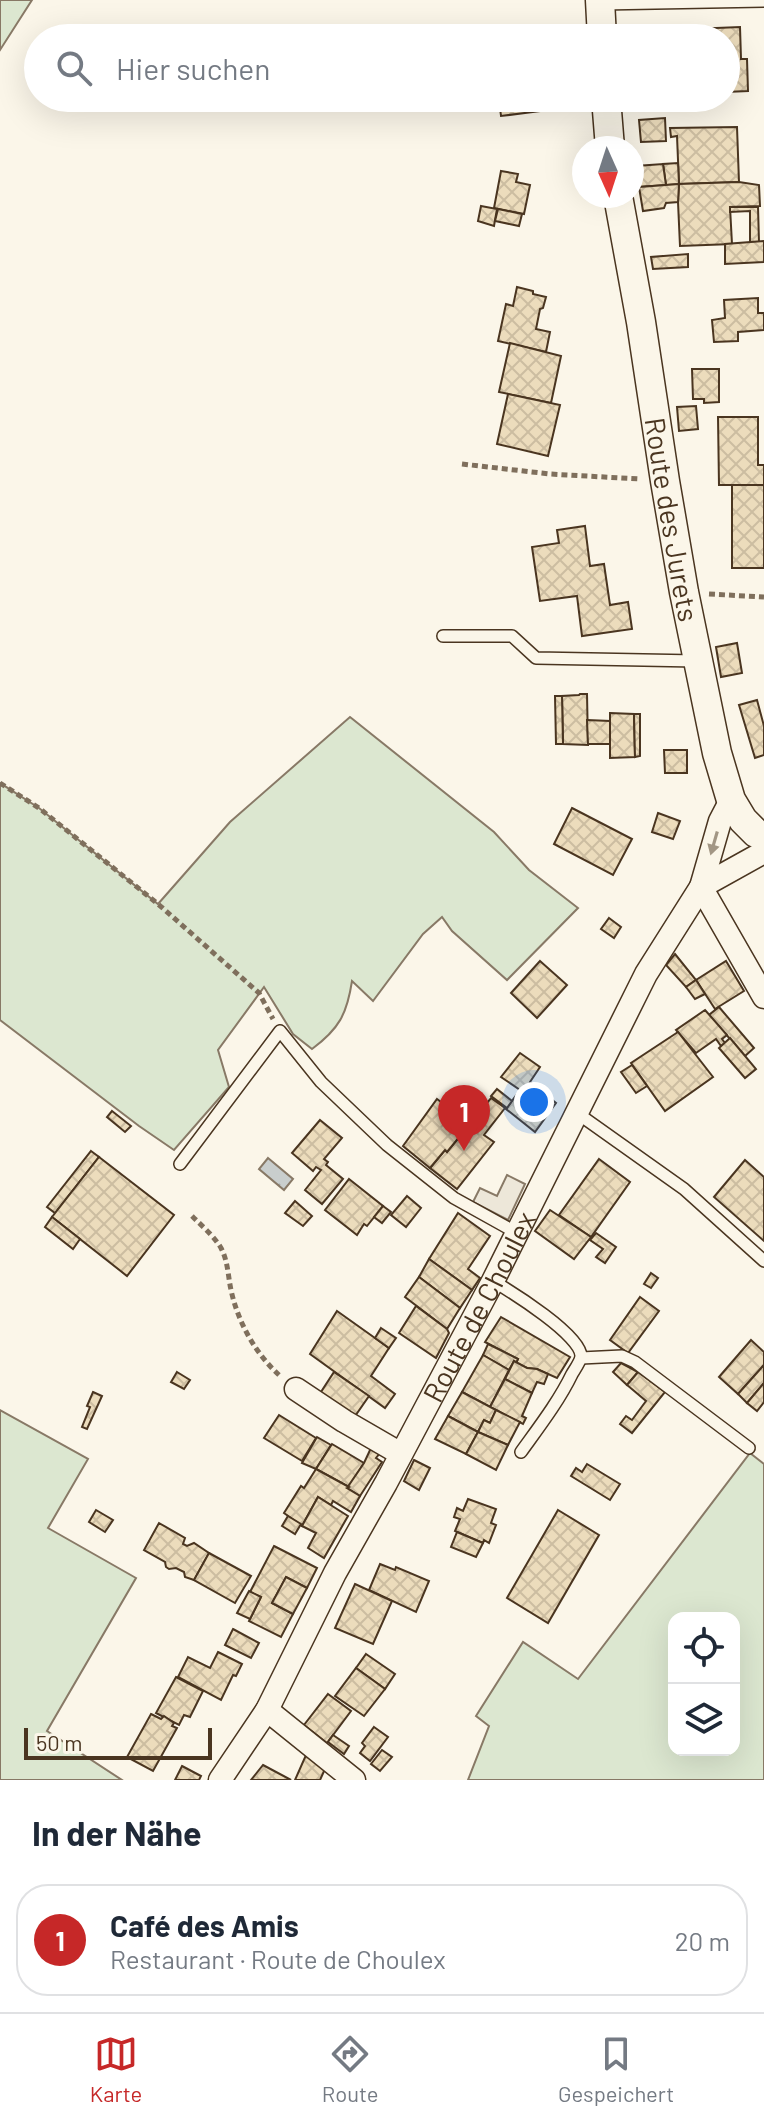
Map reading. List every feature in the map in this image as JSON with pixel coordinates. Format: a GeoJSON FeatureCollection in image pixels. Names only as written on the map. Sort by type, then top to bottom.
{"type":"FeatureCollection","features":[{"type":"Feature","properties":{"kind":"street"},"geometry":{"type":"LineString","coordinates":[[600,2],[601,24]]}},
{"type":"Feature","properties":{"kind":"street"},"geometry":{"type":"LineString","coordinates":[[607,112],[609,136]]}},
{"type":"Feature","properties":{"kind":"street","name":"Route des Jurets"},"geometry":{"type":"LineString","coordinates":[[620,208],[684,592],[717,753],[731,800],[761,841]]}},
{"type":"Feature","properties":{"kind":"street","name":"Route de Choulex"},"geometry":{"type":"LineString","coordinates":[[220,1780],[267,1710],[335,1573],[493,1281],[646,974],[701,887],[720,821],[731,800]]}},
{"type":"Feature","properties":{"kind":"street"},"geometry":{"type":"LineString","coordinates":[[761,841],[701,887],[764,997]]}},
{"type":"Feature","properties":{"kind":"street"},"geometry":{"type":"LineString","coordinates":[[296,1389],[401,1454]]}},
{"type":"Feature","properties":{"kind":"street"},"geometry":{"type":"LineString","coordinates":[[267,1710],[354,1780]]}},
{"type":"Feature","properties":{"kind":"lane"},"geometry":{"type":"LineString","coordinates":[[600,2],[764,1]]}},
{"type":"Feature","properties":{"kind":"lane"},"geometry":{"type":"LineString","coordinates":[[443,636],[512,636],[536,658],[698,661]]}},
{"type":"Feature","properties":{"kind":"lane"},"geometry":{"type":"LineString","coordinates":[[180,1164],[280,1031],[321,1082],[387,1145],[454,1198],[517,1233]]}},
{"type":"Feature","properties":{"kind":"lane"},"geometry":{"type":"LineString","coordinates":[[577,1113],[684,1189],[764,1261]]}},
{"type":"Feature","properties":{"kind":"lane"},"geometry":{"type":"LineString","coordinates":[[493,1281],[529,1303],[561,1329],[580,1351],[581,1358],[567,1384],[521,1452]]}},
{"type":"Feature","properties":{"kind":"lane"},"geometry":{"type":"LineString","coordinates":[[581,1358],[622,1356],[635,1362],[749,1448]]}},
{"type":"Feature","properties":{"kind":"path"},"geometry":{"type":"LineString","coordinates":[[462,464],[550,474],[665,481]]}},
{"type":"Feature","properties":{"kind":"path"},"geometry":{"type":"LineString","coordinates":[[684,592],[764,597]]}},
{"type":"Feature","properties":{"kind":"path"},"geometry":{"type":"LineString","coordinates":[[1,785],[39,808],[158,904],[259,993],[280,1031]]}},
{"type":"Feature","properties":{"kind":"path"},"geometry":{"type":"LineString","coordinates":[[192,1216],[221,1248],[238,1315],[245,1330],[270,1367],[296,1389]]}},
{"type":"Feature","properties":{"kind":"green space"},"geometry":{"type":"Polygon","coordinates":[[[0,0],[32,0],[0,50],[0,0]]]}},
{"type":"Feature","properties":{"kind":"green space"},"geometry":{"type":"Polygon","coordinates":[[[350,717],[494,832],[529,870],[578,908],[507,980],[452,931],[442,917],[423,934],[373,1001],[352,981],[340,1020],[329,1035],[312,1049],[293,1034],[264,987],[218,1050],[229,1087],[174,1150],[0,1020],[0,783],[39,808],[158,904],[230,822],[350,717]]]}},
{"type":"Feature","properties":{"kind":"green space"},"geometry":{"type":"Polygon","coordinates":[[[0,1410],[88,1459],[48,1528],[136,1578],[47,1731],[122,1780],[0,1780],[0,1410]]]}},
{"type":"Feature","properties":{"kind":"green space"},"geometry":{"type":"Polygon","coordinates":[[[750,1453],[764,1464],[764,1780],[468,1780],[489,1726],[476,1716],[523,1642],[578,1679],[750,1453]]]}},
{"type":"Feature","properties":{"kind":"shaded area"},"geometry":{"type":"Polygon","coordinates":[[[507,1175],[525,1184],[508,1220],[473,1202],[480,1188],[497,1196],[507,1175]]]}},
{"type":"Feature","properties":{"kind":"water"},"geometry":{"type":"Polygon","coordinates":[[[268,1158],[293,1179],[284,1190],[259,1169],[268,1158]]]}},
{"type":"Feature","properties":{"kind":"building"},"geometry":{"type":"Polygon","coordinates":[[[740,27],[741,59],[747,59],[748,91],[740,91],[740,27]]]}},
{"type":"Feature","properties":{"kind":"building"},"geometry":{"type":"Polygon","coordinates":[[[500,112],[533,112],[501,116],[500,112]]]}},
{"type":"Feature","properties":{"kind":"building"},"geometry":{"type":"Polygon","coordinates":[[[665,118],[666,141],[644,142],[639,120],[665,118]]]}},
{"type":"Feature","properties":{"kind":"building"},"geometry":{"type":"Polygon","coordinates":[[[737,127],[739,182],[679,184],[677,136],[671,137],[670,128],[737,127]]]}},
{"type":"Feature","properties":{"kind":"building"},"geometry":{"type":"Polygon","coordinates":[[[678,163],[679,184],[666,185],[663,164],[678,163]]]}},
{"type":"Feature","properties":{"kind":"building"},"geometry":{"type":"Polygon","coordinates":[[[663,164],[666,185],[644,187],[644,165],[663,164]]]}},
{"type":"Feature","properties":{"kind":"building"},"geometry":{"type":"Polygon","coordinates":[[[501,171],[518,174],[516,182],[530,185],[524,214],[494,208],[501,171]]]}},
{"type":"Feature","properties":{"kind":"building"},"geometry":{"type":"Polygon","coordinates":[[[739,182],[759,185],[760,206],[730,207],[732,244],[680,246],[679,184],[739,182]]]}},
{"type":"Feature","properties":{"kind":"building"},"geometry":{"type":"Polygon","coordinates":[[[679,184],[678,202],[643,211],[644,187],[679,184]]]}},
{"type":"Feature","properties":{"kind":"building"},"geometry":{"type":"Polygon","coordinates":[[[481,206],[497,209],[494,226],[478,221],[481,206]]]}},
{"type":"Feature","properties":{"kind":"building"},"geometry":{"type":"Polygon","coordinates":[[[730,207],[758,207],[759,242],[750,243],[750,211],[730,212],[730,207]]]}},
{"type":"Feature","properties":{"kind":"building"},"geometry":{"type":"Polygon","coordinates":[[[498,209],[522,214],[519,226],[495,221],[498,209]]]}},
{"type":"Feature","properties":{"kind":"building"},"geometry":{"type":"Polygon","coordinates":[[[764,241],[764,262],[725,264],[725,244],[764,241]]]}},
{"type":"Feature","properties":{"kind":"building"},"geometry":{"type":"Polygon","coordinates":[[[688,254],[688,267],[653,269],[651,257],[688,254]]]}},
{"type":"Feature","properties":{"kind":"building"},"geometry":{"type":"Polygon","coordinates":[[[517,287],[546,297],[536,329],[550,332],[546,352],[498,341],[506,304],[513,306],[517,287]]]}},
{"type":"Feature","properties":{"kind":"building"},"geometry":{"type":"Polygon","coordinates":[[[758,298],[758,313],[764,313],[764,330],[738,332],[738,341],[714,342],[712,320],[725,318],[724,300],[758,298]]]}},
{"type":"Feature","properties":{"kind":"building"},"geometry":{"type":"Polygon","coordinates":[[[510,343],[561,356],[551,403],[499,392],[510,343]]]}},
{"type":"Feature","properties":{"kind":"building"},"geometry":{"type":"Polygon","coordinates":[[[692,369],[719,369],[719,402],[704,403],[704,399],[693,399],[692,369]]]}},
{"type":"Feature","properties":{"kind":"building"},"geometry":{"type":"Polygon","coordinates":[[[508,394],[560,405],[548,456],[497,444],[508,394]]]}},
{"type":"Feature","properties":{"kind":"building"},"geometry":{"type":"Polygon","coordinates":[[[696,406],[698,429],[679,431],[677,407],[696,406]]]}},
{"type":"Feature","properties":{"kind":"building"},"geometry":{"type":"Polygon","coordinates":[[[718,417],[758,417],[758,465],[764,465],[764,485],[719,485],[718,417]]]}},
{"type":"Feature","properties":{"kind":"building"},"geometry":{"type":"Polygon","coordinates":[[[732,485],[764,485],[764,568],[732,568],[732,485]]]}},
{"type":"Feature","properties":{"kind":"building"},"geometry":{"type":"Polygon","coordinates":[[[585,526],[590,566],[604,564],[610,605],[628,602],[632,629],[582,636],[577,596],[540,601],[532,547],[559,543],[557,530],[585,526]]]}},
{"type":"Feature","properties":{"kind":"building"},"geometry":{"type":"Polygon","coordinates":[[[737,643],[742,673],[721,677],[716,647],[737,643]]]}},
{"type":"Feature","properties":{"kind":"building"},"geometry":{"type":"Polygon","coordinates":[[[587,694],[588,745],[563,744],[562,696],[587,694]]]}},
{"type":"Feature","properties":{"kind":"building"},"geometry":{"type":"Polygon","coordinates":[[[555,696],[562,696],[563,744],[556,744],[555,696]]]}},
{"type":"Feature","properties":{"kind":"building"},"geometry":{"type":"Polygon","coordinates":[[[757,700],[764,726],[764,755],[755,758],[739,705],[757,700]]]}},
{"type":"Feature","properties":{"kind":"building"},"geometry":{"type":"Polygon","coordinates":[[[610,713],[634,714],[635,757],[610,758],[610,713]]]}},
{"type":"Feature","properties":{"kind":"building"},"geometry":{"type":"Polygon","coordinates":[[[634,714],[640,714],[640,756],[635,757],[634,714]]]}},
{"type":"Feature","properties":{"kind":"building"},"geometry":{"type":"Polygon","coordinates":[[[587,720],[610,721],[610,744],[588,744],[587,720]]]}},
{"type":"Feature","properties":{"kind":"building"},"geometry":{"type":"Polygon","coordinates":[[[664,750],[687,750],[687,773],[665,773],[664,750]]]}},
{"type":"Feature","properties":{"kind":"building"},"geometry":{"type":"Polygon","coordinates":[[[572,808],[632,839],[613,875],[554,844],[572,808]]]}},
{"type":"Feature","properties":{"kind":"building"},"geometry":{"type":"Polygon","coordinates":[[[658,813],[680,821],[673,839],[652,832],[658,813]]]}},
{"type":"Feature","properties":{"kind":"building"},"geometry":{"type":"Polygon","coordinates":[[[609,918],[621,927],[614,938],[601,929],[609,918]]]}},
{"type":"Feature","properties":{"kind":"building"},"geometry":{"type":"Polygon","coordinates":[[[675,954],[696,980],[686,987],[666,965],[675,954]]]}},
{"type":"Feature","properties":{"kind":"building"},"geometry":{"type":"Polygon","coordinates":[[[540,961],[567,985],[537,1018],[511,993],[540,961]]]}},
{"type":"Feature","properties":{"kind":"building"},"geometry":{"type":"Polygon","coordinates":[[[726,961],[744,991],[715,1009],[696,980],[726,961]]]}},
{"type":"Feature","properties":{"kind":"building"},"geometry":{"type":"Polygon","coordinates":[[[696,980],[705,994],[695,999],[686,987],[696,980]]]}},
{"type":"Feature","properties":{"kind":"building"},"geometry":{"type":"Polygon","coordinates":[[[719,1007],[754,1048],[745,1056],[709,1015],[719,1007]]]}},
{"type":"Feature","properties":{"kind":"building"},"geometry":{"type":"Polygon","coordinates":[[[705,1010],[727,1035],[722,1039],[725,1043],[721,1046],[716,1039],[696,1053],[676,1030],[705,1010]]]}},
{"type":"Feature","properties":{"kind":"building"},"geometry":{"type":"Polygon","coordinates":[[[678,1032],[713,1077],[665,1111],[631,1063],[678,1032]]]}},
{"type":"Feature","properties":{"kind":"building"},"geometry":{"type":"Polygon","coordinates":[[[730,1038],[756,1069],[745,1078],[719,1048],[730,1038]]]}},
{"type":"Feature","properties":{"kind":"building"},"geometry":{"type":"Polygon","coordinates":[[[520,1053],[540,1067],[530,1082],[556,1103],[535,1132],[506,1109],[520,1090],[501,1077],[520,1053]]]}},
{"type":"Feature","properties":{"kind":"building"},"geometry":{"type":"Polygon","coordinates":[[[632,1065],[647,1086],[636,1093],[621,1072],[632,1065]]]}},
{"type":"Feature","properties":{"kind":"building"},"geometry":{"type":"Polygon","coordinates":[[[497,1089],[512,1101],[507,1108],[491,1096],[497,1089]]]}},
{"type":"Feature","properties":{"kind":"building"},"geometry":{"type":"Polygon","coordinates":[[[491,1098],[505,1108],[484,1135],[494,1142],[457,1189],[430,1168],[491,1098]]]}},
{"type":"Feature","properties":{"kind":"building"},"geometry":{"type":"Polygon","coordinates":[[[437,1099],[470,1124],[430,1168],[403,1146],[437,1099]]]}},
{"type":"Feature","properties":{"kind":"building"},"geometry":{"type":"Polygon","coordinates":[[[112,1111],[131,1126],[125,1132],[107,1117],[112,1111]]]}},
{"type":"Feature","properties":{"kind":"building"},"geometry":{"type":"Polygon","coordinates":[[[320,1120],[342,1138],[324,1159],[328,1162],[326,1165],[343,1179],[322,1204],[305,1190],[321,1170],[316,1167],[313,1171],[292,1153],[320,1120]]]}},
{"type":"Feature","properties":{"kind":"building"},"geometry":{"type":"Polygon","coordinates":[[[91,1151],[99,1157],[55,1213],[47,1207],[91,1151]]]}},
{"type":"Feature","properties":{"kind":"building"},"geometry":{"type":"Polygon","coordinates":[[[99,1157],[174,1215],[127,1276],[52,1217],[99,1157]]]}},
{"type":"Feature","properties":{"kind":"building"},"geometry":{"type":"Polygon","coordinates":[[[599,1159],[630,1182],[591,1237],[559,1215],[599,1159]]]}},
{"type":"Feature","properties":{"kind":"building"},"geometry":{"type":"Polygon","coordinates":[[[745,1160],[764,1177],[764,1241],[714,1197],[745,1160]]]}},
{"type":"Feature","properties":{"kind":"building"},"geometry":{"type":"Polygon","coordinates":[[[349,1179],[383,1206],[357,1235],[325,1210],[349,1179]]]}},
{"type":"Feature","properties":{"kind":"building"},"geometry":{"type":"Polygon","coordinates":[[[407,1196],[421,1208],[406,1227],[391,1215],[407,1196]]]}},
{"type":"Feature","properties":{"kind":"building"},"geometry":{"type":"Polygon","coordinates":[[[295,1201],[312,1216],[303,1226],[285,1213],[295,1201]]]}},
{"type":"Feature","properties":{"kind":"building"},"geometry":{"type":"Polygon","coordinates":[[[383,1206],[391,1212],[382,1223],[374,1217],[383,1206]]]}},
{"type":"Feature","properties":{"kind":"building"},"geometry":{"type":"Polygon","coordinates":[[[550,1210],[591,1237],[574,1259],[535,1231],[550,1210]]]}},
{"type":"Feature","properties":{"kind":"building"},"geometry":{"type":"Polygon","coordinates":[[[458,1213],[490,1236],[468,1269],[480,1278],[472,1290],[429,1259],[458,1213]]]}},
{"type":"Feature","properties":{"kind":"building"},"geometry":{"type":"Polygon","coordinates":[[[52,1217],[80,1239],[73,1249],[45,1227],[52,1217]]]}},
{"type":"Feature","properties":{"kind":"building"},"geometry":{"type":"Polygon","coordinates":[[[596,1233],[616,1247],[605,1263],[596,1257],[603,1249],[590,1240],[596,1233]]]}},
{"type":"Feature","properties":{"kind":"building"},"geometry":{"type":"Polygon","coordinates":[[[429,1259],[472,1290],[460,1308],[419,1277],[429,1259]]]}},
{"type":"Feature","properties":{"kind":"building"},"geometry":{"type":"Polygon","coordinates":[[[651,1273],[658,1278],[651,1288],[644,1284],[651,1273]]]}},
{"type":"Feature","properties":{"kind":"building"},"geometry":{"type":"Polygon","coordinates":[[[419,1277],[460,1308],[447,1329],[405,1297],[419,1277]]]}},
{"type":"Feature","properties":{"kind":"building"},"geometry":{"type":"Polygon","coordinates":[[[640,1297],[659,1311],[628,1353],[610,1340],[640,1297]]]}},
{"type":"Feature","properties":{"kind":"building"},"geometry":{"type":"Polygon","coordinates":[[[416,1306],[449,1333],[436,1358],[399,1333],[416,1306]]]}},
{"type":"Feature","properties":{"kind":"building"},"geometry":{"type":"Polygon","coordinates":[[[337,1311],[389,1348],[371,1376],[395,1394],[385,1408],[310,1354],[337,1311]]]}},
{"type":"Feature","properties":{"kind":"building"},"geometry":{"type":"Polygon","coordinates":[[[501,1317],[570,1357],[557,1378],[516,1363],[518,1359],[485,1342],[501,1317]]]}},
{"type":"Feature","properties":{"kind":"building"},"geometry":{"type":"Polygon","coordinates":[[[381,1328],[396,1338],[389,1348],[375,1338],[381,1328]]]}},
{"type":"Feature","properties":{"kind":"building"},"geometry":{"type":"Polygon","coordinates":[[[751,1340],[764,1352],[764,1365],[738,1394],[719,1377],[751,1340]]]}},
{"type":"Feature","properties":{"kind":"building"},"geometry":{"type":"Polygon","coordinates":[[[488,1344],[518,1359],[516,1363],[514,1361],[509,1370],[483,1355],[488,1344]]]}},
{"type":"Feature","properties":{"kind":"building"},"geometry":{"type":"Polygon","coordinates":[[[483,1355],[509,1370],[490,1407],[462,1392],[483,1355]]]}},
{"type":"Feature","properties":{"kind":"building"},"geometry":{"type":"Polygon","coordinates":[[[514,1361],[548,1374],[544,1384],[537,1382],[532,1393],[505,1379],[514,1361]]]}},
{"type":"Feature","properties":{"kind":"building"},"geometry":{"type":"Polygon","coordinates":[[[621,1363],[638,1372],[627,1385],[613,1372],[621,1363]]]}},
{"type":"Feature","properties":{"kind":"building"},"geometry":{"type":"Polygon","coordinates":[[[764,1365],[764,1383],[747,1403],[738,1394],[764,1365]]]}},
{"type":"Feature","properties":{"kind":"building"},"geometry":{"type":"Polygon","coordinates":[[[177,1372],[190,1380],[184,1389],[171,1382],[177,1372]]]}},
{"type":"Feature","properties":{"kind":"building"},"geometry":{"type":"Polygon","coordinates":[[[334,1372],[369,1396],[353,1419],[319,1395],[334,1372]]]}},
{"type":"Feature","properties":{"kind":"building"},"geometry":{"type":"Polygon","coordinates":[[[638,1372],[665,1392],[632,1433],[620,1424],[626,1416],[632,1420],[646,1401],[627,1385],[638,1372]]]}},
{"type":"Feature","properties":{"kind":"building"},"geometry":{"type":"Polygon","coordinates":[[[505,1379],[532,1393],[522,1416],[526,1418],[523,1424],[490,1407],[505,1379]]]}},
{"type":"Feature","properties":{"kind":"building"},"geometry":{"type":"Polygon","coordinates":[[[764,1383],[764,1402],[757,1411],[747,1403],[764,1383]]]}},
{"type":"Feature","properties":{"kind":"building"},"geometry":{"type":"Polygon","coordinates":[[[93,1392],[102,1396],[87,1429],[82,1427],[93,1392]]]}},
{"type":"Feature","properties":{"kind":"building"},"geometry":{"type":"Polygon","coordinates":[[[462,1392],[496,1410],[490,1423],[484,1420],[478,1432],[448,1416],[462,1392]]]}},
{"type":"Feature","properties":{"kind":"building"},"geometry":{"type":"Polygon","coordinates":[[[496,1410],[520,1422],[508,1445],[478,1432],[484,1420],[490,1423],[496,1410]]]}},
{"type":"Feature","properties":{"kind":"building"},"geometry":{"type":"Polygon","coordinates":[[[279,1415],[316,1438],[302,1461],[264,1438],[279,1415]]]}},
{"type":"Feature","properties":{"kind":"building"},"geometry":{"type":"Polygon","coordinates":[[[448,1416],[478,1432],[466,1454],[435,1439],[448,1416]]]}},
{"type":"Feature","properties":{"kind":"building"},"geometry":{"type":"Polygon","coordinates":[[[478,1432],[508,1445],[496,1470],[466,1454],[478,1432]]]}},
{"type":"Feature","properties":{"kind":"building"},"geometry":{"type":"Polygon","coordinates":[[[317,1437],[331,1445],[316,1469],[302,1463],[317,1437]]]}},
{"type":"Feature","properties":{"kind":"building"},"geometry":{"type":"Polygon","coordinates":[[[332,1444],[364,1463],[349,1487],[316,1469],[332,1444]]]}},
{"type":"Feature","properties":{"kind":"building"},"geometry":{"type":"Polygon","coordinates":[[[371,1448],[380,1453],[376,1458],[382,1462],[360,1496],[347,1488],[371,1448]]]}},
{"type":"Feature","properties":{"kind":"building"},"geometry":{"type":"Polygon","coordinates":[[[414,1460],[430,1468],[419,1490],[404,1481],[414,1460]]]}},
{"type":"Feature","properties":{"kind":"building"},"geometry":{"type":"Polygon","coordinates":[[[587,1464],[620,1484],[610,1500],[571,1476],[576,1468],[582,1472],[587,1464]]]}},
{"type":"Feature","properties":{"kind":"building"},"geometry":{"type":"Polygon","coordinates":[[[316,1469],[360,1496],[351,1512],[333,1501],[331,1505],[318,1497],[302,1526],[284,1513],[316,1469]]]}},
{"type":"Feature","properties":{"kind":"building"},"geometry":{"type":"Polygon","coordinates":[[[318,1497],[348,1516],[324,1558],[308,1548],[316,1533],[302,1526],[318,1497]]]}},
{"type":"Feature","properties":{"kind":"building"},"geometry":{"type":"Polygon","coordinates":[[[468,1499],[496,1509],[491,1523],[496,1525],[489,1543],[455,1531],[460,1519],[454,1517],[457,1508],[463,1511],[468,1499]]]}},
{"type":"Feature","properties":{"kind":"building"},"geometry":{"type":"Polygon","coordinates":[[[96,1510],[113,1520],[105,1532],[89,1522],[96,1510]]]}},
{"type":"Feature","properties":{"kind":"building"},"geometry":{"type":"Polygon","coordinates":[[[558,1510],[599,1535],[548,1623],[507,1598],[558,1510]]]}},
{"type":"Feature","properties":{"kind":"building"},"geometry":{"type":"Polygon","coordinates":[[[288,1516],[301,1524],[295,1534],[282,1526],[288,1516]]]}},
{"type":"Feature","properties":{"kind":"building"},"geometry":{"type":"Polygon","coordinates":[[[159,1523],[185,1538],[183,1544],[194,1543],[209,1553],[194,1580],[185,1577],[184,1572],[176,1568],[169,1569],[165,1562],[144,1550],[159,1523]]]}},
{"type":"Feature","properties":{"kind":"building"},"geometry":{"type":"Polygon","coordinates":[[[457,1532],[483,1543],[476,1557],[451,1547],[457,1532]]]}},
{"type":"Feature","properties":{"kind":"building"},"geometry":{"type":"Polygon","coordinates":[[[274,1546],[317,1568],[307,1588],[286,1577],[272,1603],[293,1614],[281,1637],[249,1621],[261,1597],[250,1592],[274,1546]]]}},
{"type":"Feature","properties":{"kind":"building"},"geometry":{"type":"Polygon","coordinates":[[[209,1553],[251,1576],[235,1603],[194,1580],[209,1553]]]}},
{"type":"Feature","properties":{"kind":"building"},"geometry":{"type":"Polygon","coordinates":[[[380,1564],[395,1570],[396,1567],[429,1581],[416,1612],[369,1590],[380,1564]]]}},
{"type":"Feature","properties":{"kind":"building"},"geometry":{"type":"Polygon","coordinates":[[[286,1577],[307,1588],[293,1614],[272,1603],[286,1577]]]}},
{"type":"Feature","properties":{"kind":"building"},"geometry":{"type":"Polygon","coordinates":[[[355,1584],[392,1601],[373,1644],[335,1628],[355,1584]]]}},
{"type":"Feature","properties":{"kind":"building"},"geometry":{"type":"Polygon","coordinates":[[[249,1591],[261,1597],[250,1619],[237,1613],[249,1591]]]}},
{"type":"Feature","properties":{"kind":"building"},"geometry":{"type":"Polygon","coordinates":[[[233,1629],[259,1643],[251,1658],[225,1645],[233,1629]]]}},
{"type":"Feature","properties":{"kind":"building"},"geometry":{"type":"Polygon","coordinates":[[[218,1652],[242,1664],[221,1700],[178,1677],[188,1657],[210,1668],[218,1652]]]}},
{"type":"Feature","properties":{"kind":"building"},"geometry":{"type":"Polygon","coordinates":[[[366,1654],[395,1674],[385,1689],[356,1668],[366,1654]]]}},
{"type":"Feature","properties":{"kind":"building"},"geometry":{"type":"Polygon","coordinates":[[[356,1668],[385,1689],[364,1716],[335,1696],[356,1668]]]}},
{"type":"Feature","properties":{"kind":"building"},"geometry":{"type":"Polygon","coordinates":[[[176,1677],[203,1691],[190,1717],[184,1715],[179,1725],[156,1713],[176,1677]]]}},
{"type":"Feature","properties":{"kind":"building"},"geometry":{"type":"Polygon","coordinates":[[[328,1694],[351,1711],[327,1743],[304,1725],[328,1694]]]}},
{"type":"Feature","properties":{"kind":"building"},"geometry":{"type":"Polygon","coordinates":[[[151,1714],[161,1719],[164,1716],[177,1728],[153,1771],[127,1757],[151,1714]]]}},
{"type":"Feature","properties":{"kind":"building"},"geometry":{"type":"Polygon","coordinates":[[[374,1727],[388,1737],[370,1761],[360,1753],[365,1746],[362,1743],[374,1727]]]}},
{"type":"Feature","properties":{"kind":"building"},"geometry":{"type":"Polygon","coordinates":[[[333,1735],[349,1746],[344,1754],[328,1742],[333,1735]]]}},
{"type":"Feature","properties":{"kind":"building"},"geometry":{"type":"Polygon","coordinates":[[[382,1750],[392,1757],[380,1771],[371,1764],[382,1750]]]}},
{"type":"Feature","properties":{"kind":"building"},"geometry":{"type":"Polygon","coordinates":[[[306,1755],[325,1769],[320,1780],[295,1780],[306,1755]]]}},
{"type":"Feature","properties":{"kind":"building"},"geometry":{"type":"Polygon","coordinates":[[[263,1765],[291,1780],[251,1780],[263,1765]]]}},
{"type":"Feature","properties":{"kind":"building"},"geometry":{"type":"Polygon","coordinates":[[[182,1766],[201,1776],[199,1780],[175,1780],[182,1766]]]}},
{"type":"Feature","properties":{"kind":"place","name":"Café des Amis"},"geometry":{"type":"Point","coordinates":[464,1151]}}]}
